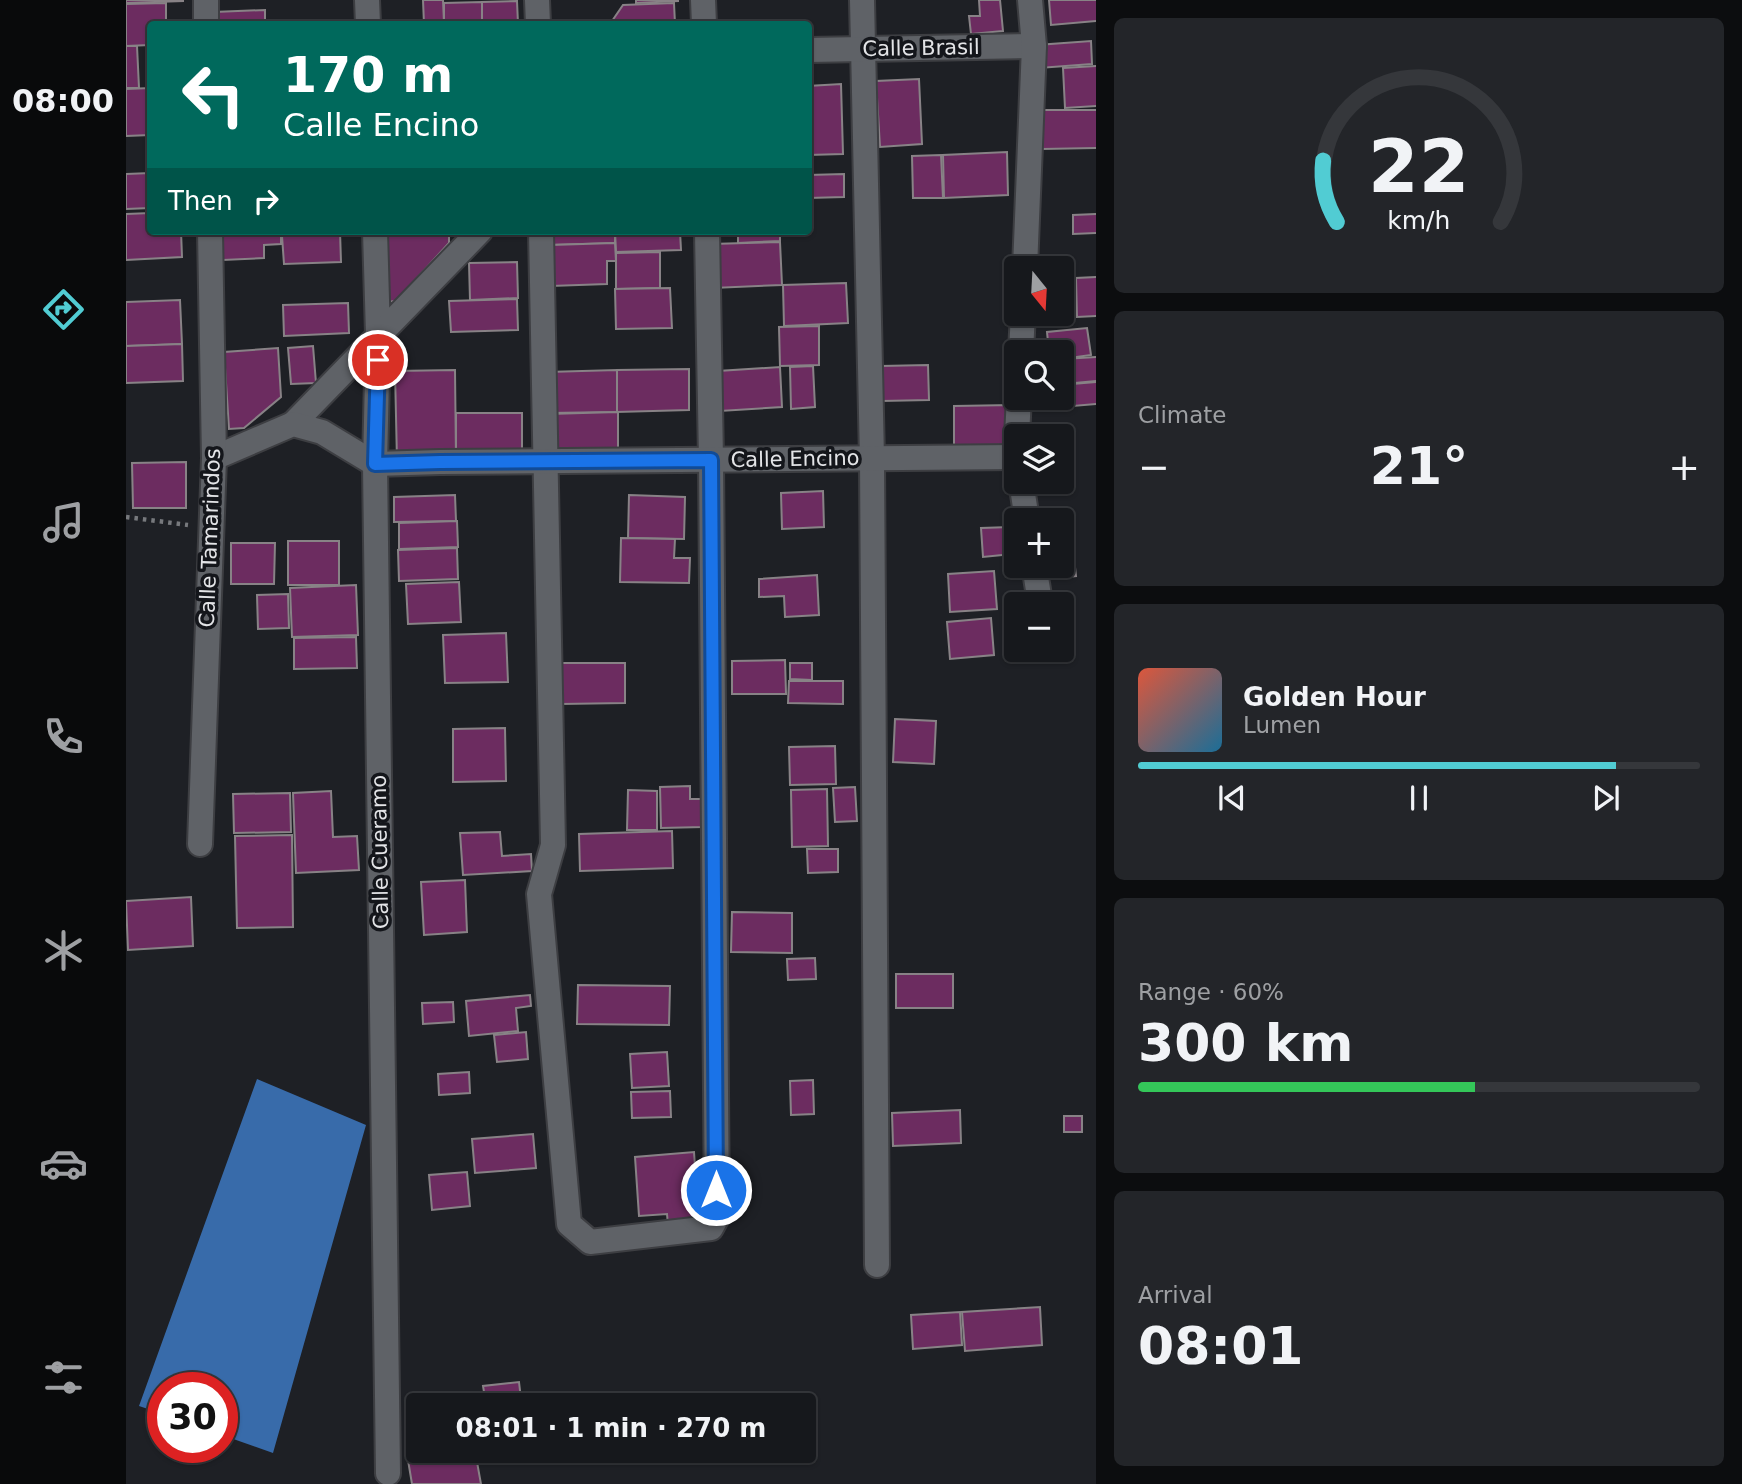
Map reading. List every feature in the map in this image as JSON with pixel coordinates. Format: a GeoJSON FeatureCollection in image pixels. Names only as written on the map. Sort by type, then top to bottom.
{"type":"FeatureCollection","features":[{"type":"Feature","properties":{"kind":"street"},"geometry":{"type":"LineString","coordinates":[[206,0],[206,21]]}},
{"type":"Feature","properties":{"kind":"street"},"geometry":{"type":"LineString","coordinates":[[367,0],[368,21]]}},
{"type":"Feature","properties":{"kind":"street"},"geometry":{"type":"LineString","coordinates":[[537,0],[537,21]]}},
{"type":"Feature","properties":{"kind":"street"},"geometry":{"type":"LineString","coordinates":[[703,0],[704,21]]}},
{"type":"Feature","properties":{"kind":"street"},"geometry":{"type":"LineString","coordinates":[[862,0],[872,458],[877,1265]]}},
{"type":"Feature","properties":{"kind":"street"},"geometry":{"type":"LineString","coordinates":[[1025,256],[1034,46],[1030,0]]}},
{"type":"Feature","properties":{"kind":"street","name":"Calle Brasil"},"geometry":{"type":"LineString","coordinates":[[812,50],[1034,46]]}},
{"type":"Feature","properties":{"kind":"street","name":"Calle Tamarindos"},"geometry":{"type":"LineString","coordinates":[[200,844],[214,458],[210,235]]}},
{"type":"Feature","properties":{"kind":"street","name":"Calle Cueramo"},"geometry":{"type":"LineString","coordinates":[[375,235],[378,334],[375,464],[388,1473]]}},
{"type":"Feature","properties":{"kind":"street"},"geometry":{"type":"LineString","coordinates":[[214,458],[293,424],[476,235]]}},
{"type":"Feature","properties":{"kind":"street"},"geometry":{"type":"LineString","coordinates":[[541,235],[553,845],[539,894],[569,1224],[590,1242],[711,1228],[717,1217],[707,235]]}},
{"type":"Feature","properties":{"kind":"street"},"geometry":{"type":"LineString","coordinates":[[293,424],[322,432],[375,464]]}},
{"type":"Feature","properties":{"kind":"street","name":"Calle Encino"},"geometry":{"type":"LineString","coordinates":[[375,464],[1004,456]]}},
{"type":"Feature","properties":{"kind":"path"},"geometry":{"type":"LineString","coordinates":[[126,517],[210,527]]}},
{"type":"Feature","properties":{"kind":"water"},"geometry":{"type":"Polygon","coordinates":[[[257,1079],[366,1125],[273,1453],[238,1441],[238,1372],[151,1372],[257,1079]]]}},
{"type":"Feature","properties":{"kind":"water"},"geometry":{"type":"Polygon","coordinates":[[[147,1384],[147,1409],[139,1406],[147,1384]]]}},
{"type":"Feature","properties":{"kind":"building"},"geometry":{"type":"Polygon","coordinates":[[[126,0],[183,0],[183,1],[126,3],[126,0]]]}},
{"type":"Feature","properties":{"kind":"building"},"geometry":{"type":"Polygon","coordinates":[[[423,0],[443,0],[444,21],[424,21],[423,0]]]}},
{"type":"Feature","properties":{"kind":"building"},"geometry":{"type":"Polygon","coordinates":[[[636,0],[678,0],[678,1],[636,3],[636,0]]]}},
{"type":"Feature","properties":{"kind":"building"},"geometry":{"type":"Polygon","coordinates":[[[979,0],[1000,0],[1003,31],[971,34],[969,16],[980,16],[979,0]]]}},
{"type":"Feature","properties":{"kind":"building"},"geometry":{"type":"Polygon","coordinates":[[[1049,0],[1096,0],[1096,21],[1051,25],[1049,0]]]}},
{"type":"Feature","properties":{"kind":"building"},"geometry":{"type":"Polygon","coordinates":[[[517,1],[518,21],[482,21],[482,2],[517,1]]]}},
{"type":"Feature","properties":{"kind":"building"},"geometry":{"type":"Polygon","coordinates":[[[482,2],[482,21],[444,21],[444,3],[482,2]]]}},
{"type":"Feature","properties":{"kind":"building"},"geometry":{"type":"Polygon","coordinates":[[[166,3],[166,21],[147,21],[147,45],[126,46],[126,4],[166,3]]]}},
{"type":"Feature","properties":{"kind":"building"},"geometry":{"type":"Polygon","coordinates":[[[674,3],[675,21],[612,21],[623,5],[674,3]]]}},
{"type":"Feature","properties":{"kind":"building"},"geometry":{"type":"Polygon","coordinates":[[[265,10],[265,21],[214,21],[214,12],[265,10]]]}},
{"type":"Feature","properties":{"kind":"building"},"geometry":{"type":"Polygon","coordinates":[[[1091,41],[1092,64],[1039,68],[1037,45],[1091,41]]]}},
{"type":"Feature","properties":{"kind":"building"},"geometry":{"type":"Polygon","coordinates":[[[126,46],[137,46],[139,88],[126,88],[126,46]]]}},
{"type":"Feature","properties":{"kind":"building"},"geometry":{"type":"Polygon","coordinates":[[[1096,66],[1096,106],[1065,108],[1063,68],[1096,66]]]}},
{"type":"Feature","properties":{"kind":"building"},"geometry":{"type":"Polygon","coordinates":[[[919,79],[922,144],[880,147],[876,81],[919,79]]]}},
{"type":"Feature","properties":{"kind":"building"},"geometry":{"type":"Polygon","coordinates":[[[841,84],[843,154],[812,155],[812,86],[841,84]]]}},
{"type":"Feature","properties":{"kind":"building"},"geometry":{"type":"Polygon","coordinates":[[[147,88],[147,135],[126,136],[126,89],[147,88]]]}},
{"type":"Feature","properties":{"kind":"building"},"geometry":{"type":"Polygon","coordinates":[[[1042,110],[1096,110],[1096,148],[1042,149],[1042,110]]]}},
{"type":"Feature","properties":{"kind":"building"},"geometry":{"type":"Polygon","coordinates":[[[1007,152],[1008,195],[944,198],[943,155],[1007,152]]]}},
{"type":"Feature","properties":{"kind":"building"},"geometry":{"type":"Polygon","coordinates":[[[941,155],[943,198],[913,198],[912,156],[941,155]]]}},
{"type":"Feature","properties":{"kind":"building"},"geometry":{"type":"Polygon","coordinates":[[[147,173],[147,208],[126,209],[126,174],[147,173]]]}},
{"type":"Feature","properties":{"kind":"building"},"geometry":{"type":"Polygon","coordinates":[[[844,174],[844,197],[812,198],[812,175],[844,174]]]}},
{"type":"Feature","properties":{"kind":"building"},"geometry":{"type":"Polygon","coordinates":[[[147,213],[147,235],[181,235],[182,257],[126,260],[126,214],[147,213]]]}},
{"type":"Feature","properties":{"kind":"building"},"geometry":{"type":"Polygon","coordinates":[[[1096,214],[1096,233],[1073,234],[1073,215],[1096,214]]]}},
{"type":"Feature","properties":{"kind":"building"},"geometry":{"type":"Polygon","coordinates":[[[222,235],[281,235],[281,244],[264,245],[264,258],[223,260],[222,235]]]}},
{"type":"Feature","properties":{"kind":"building"},"geometry":{"type":"Polygon","coordinates":[[[340,235],[341,262],[284,264],[282,236],[340,235]]]}},
{"type":"Feature","properties":{"kind":"building"},"geometry":{"type":"Polygon","coordinates":[[[383,235],[449,235],[449,243],[396,301],[385,302],[383,235]]]}},
{"type":"Feature","properties":{"kind":"building"},"geometry":{"type":"Polygon","coordinates":[[[549,235],[615,235],[615,243],[550,245],[549,235]]]}},
{"type":"Feature","properties":{"kind":"building"},"geometry":{"type":"Polygon","coordinates":[[[615,235],[680,235],[681,250],[616,252],[615,235]]]}},
{"type":"Feature","properties":{"kind":"building"},"geometry":{"type":"Polygon","coordinates":[[[738,235],[780,235],[780,241],[738,243],[738,235]]]}},
{"type":"Feature","properties":{"kind":"building"},"geometry":{"type":"Polygon","coordinates":[[[780,242],[782,285],[713,288],[711,244],[780,242]]]}},
{"type":"Feature","properties":{"kind":"building"},"geometry":{"type":"Polygon","coordinates":[[[615,243],[616,261],[607,261],[607,284],[551,286],[550,245],[615,243]]]}},
{"type":"Feature","properties":{"kind":"building"},"geometry":{"type":"Polygon","coordinates":[[[660,252],[660,288],[616,289],[616,253],[660,252]]]}},
{"type":"Feature","properties":{"kind":"building"},"geometry":{"type":"Polygon","coordinates":[[[517,262],[518,298],[470,300],[469,263],[517,262]]]}},
{"type":"Feature","properties":{"kind":"building"},"geometry":{"type":"Polygon","coordinates":[[[1096,277],[1096,316],[1077,317],[1076,278],[1096,277]]]}},
{"type":"Feature","properties":{"kind":"building"},"geometry":{"type":"Polygon","coordinates":[[[846,283],[848,323],[784,326],[783,285],[846,283]]]}},
{"type":"Feature","properties":{"kind":"building"},"geometry":{"type":"Polygon","coordinates":[[[670,288],[672,328],[616,329],[615,289],[670,288]]]}},
{"type":"Feature","properties":{"kind":"building"},"geometry":{"type":"Polygon","coordinates":[[[517,299],[518,330],[451,332],[449,301],[517,299]]]}},
{"type":"Feature","properties":{"kind":"building"},"geometry":{"type":"Polygon","coordinates":[[[180,300],[182,344],[126,346],[126,302],[180,300]]]}},
{"type":"Feature","properties":{"kind":"building"},"geometry":{"type":"Polygon","coordinates":[[[348,303],[349,333],[284,336],[283,305],[348,303]]]}},
{"type":"Feature","properties":{"kind":"building"},"geometry":{"type":"Polygon","coordinates":[[[819,326],[819,365],[780,366],[779,327],[819,326]]]}},
{"type":"Feature","properties":{"kind":"building"},"geometry":{"type":"Polygon","coordinates":[[[1087,328],[1091,355],[1074,357],[1074,340],[1048,340],[1047,332],[1087,328]]]}},
{"type":"Feature","properties":{"kind":"building"},"geometry":{"type":"Polygon","coordinates":[[[182,344],[183,381],[126,383],[126,346],[182,344]]]}},
{"type":"Feature","properties":{"kind":"building"},"geometry":{"type":"Polygon","coordinates":[[[313,346],[316,383],[291,384],[288,348],[313,346]]]}},
{"type":"Feature","properties":{"kind":"building"},"geometry":{"type":"Polygon","coordinates":[[[278,348],[281,397],[244,428],[229,429],[224,352],[278,348]]]}},
{"type":"Feature","properties":{"kind":"building"},"geometry":{"type":"Polygon","coordinates":[[[1096,357],[1096,381],[1074,383],[1074,358],[1096,357]]]}},
{"type":"Feature","properties":{"kind":"building"},"geometry":{"type":"Polygon","coordinates":[[[928,365],[929,400],[881,401],[881,366],[928,365]]]}},
{"type":"Feature","properties":{"kind":"building"},"geometry":{"type":"Polygon","coordinates":[[[813,366],[815,407],[791,409],[790,367],[813,366]]]}},
{"type":"Feature","properties":{"kind":"building"},"geometry":{"type":"Polygon","coordinates":[[[780,367],[782,407],[720,411],[718,371],[780,367]]]}},
{"type":"Feature","properties":{"kind":"building"},"geometry":{"type":"Polygon","coordinates":[[[689,369],[689,410],[617,412],[617,370],[689,369]]]}},
{"type":"Feature","properties":{"kind":"building"},"geometry":{"type":"Polygon","coordinates":[[[455,370],[456,460],[397,461],[395,371],[455,370]]]}},
{"type":"Feature","properties":{"kind":"building"},"geometry":{"type":"Polygon","coordinates":[[[617,370],[617,412],[548,413],[547,372],[617,370]]]}},
{"type":"Feature","properties":{"kind":"building"},"geometry":{"type":"Polygon","coordinates":[[[1096,382],[1096,404],[1074,406],[1074,384],[1096,382]]]}},
{"type":"Feature","properties":{"kind":"building"},"geometry":{"type":"Polygon","coordinates":[[[1004,405],[1004,410],[1012,410],[1012,424],[1004,424],[1004,448],[954,449],[954,406],[1004,405]]]}},
{"type":"Feature","properties":{"kind":"building"},"geometry":{"type":"Polygon","coordinates":[[[618,412],[618,454],[549,455],[548,414],[618,412]]]}},
{"type":"Feature","properties":{"kind":"building"},"geometry":{"type":"Polygon","coordinates":[[[456,413],[522,413],[522,459],[456,459],[456,413]]]}},
{"type":"Feature","properties":{"kind":"building"},"geometry":{"type":"Polygon","coordinates":[[[186,462],[186,508],[133,508],[132,463],[186,462]]]}},
{"type":"Feature","properties":{"kind":"building"},"geometry":{"type":"Polygon","coordinates":[[[823,491],[824,527],[782,529],[781,493],[823,491]]]}},
{"type":"Feature","properties":{"kind":"building"},"geometry":{"type":"Polygon","coordinates":[[[455,495],[456,521],[394,522],[394,497],[455,495]]]}},
{"type":"Feature","properties":{"kind":"building"},"geometry":{"type":"Polygon","coordinates":[[[629,495],[685,497],[684,539],[628,538],[629,495]]]}},
{"type":"Feature","properties":{"kind":"building"},"geometry":{"type":"Polygon","coordinates":[[[457,521],[458,547],[399,549],[399,523],[457,521]]]}},
{"type":"Feature","properties":{"kind":"building"},"geometry":{"type":"Polygon","coordinates":[[[1004,527],[1004,555],[983,557],[981,528],[1004,527]]]}},
{"type":"Feature","properties":{"kind":"building"},"geometry":{"type":"Polygon","coordinates":[[[621,538],[675,539],[674,558],[690,558],[689,583],[620,582],[621,538]]]}},
{"type":"Feature","properties":{"kind":"building"},"geometry":{"type":"Polygon","coordinates":[[[288,541],[339,541],[339,585],[288,585],[288,541]]]}},
{"type":"Feature","properties":{"kind":"building"},"geometry":{"type":"Polygon","coordinates":[[[231,543],[275,543],[274,584],[231,584],[231,543]]]}},
{"type":"Feature","properties":{"kind":"building"},"geometry":{"type":"Polygon","coordinates":[[[457,548],[458,579],[399,581],[398,550],[457,548]]]}},
{"type":"Feature","properties":{"kind":"building"},"geometry":{"type":"Polygon","coordinates":[[[994,571],[997,609],[950,612],[948,574],[994,571]]]}},
{"type":"Feature","properties":{"kind":"building"},"geometry":{"type":"Polygon","coordinates":[[[817,575],[819,615],[785,617],[784,596],[759,597],[759,579],[817,575]]]}},
{"type":"Feature","properties":{"kind":"building"},"geometry":{"type":"Polygon","coordinates":[[[459,582],[461,622],[408,624],[406,584],[459,582]]]}},
{"type":"Feature","properties":{"kind":"building"},"geometry":{"type":"Polygon","coordinates":[[[356,585],[358,635],[292,637],[290,588],[356,585]]]}},
{"type":"Feature","properties":{"kind":"building"},"geometry":{"type":"Polygon","coordinates":[[[288,594],[289,628],[258,629],[257,595],[288,594]]]}},
{"type":"Feature","properties":{"kind":"building"},"geometry":{"type":"Polygon","coordinates":[[[991,618],[994,655],[950,659],[947,622],[991,618]]]}},
{"type":"Feature","properties":{"kind":"building"},"geometry":{"type":"Polygon","coordinates":[[[506,633],[508,682],[445,683],[443,635],[506,633]]]}},
{"type":"Feature","properties":{"kind":"building"},"geometry":{"type":"Polygon","coordinates":[[[356,637],[357,668],[294,669],[294,638],[356,637]]]}},
{"type":"Feature","properties":{"kind":"building"},"geometry":{"type":"Polygon","coordinates":[[[785,660],[786,694],[732,694],[732,661],[785,660]]]}},
{"type":"Feature","properties":{"kind":"building"},"geometry":{"type":"Polygon","coordinates":[[[561,663],[625,663],[625,703],[561,704],[561,663]]]}},
{"type":"Feature","properties":{"kind":"building"},"geometry":{"type":"Polygon","coordinates":[[[790,663],[812,663],[812,680],[790,679],[790,663]]]}},
{"type":"Feature","properties":{"kind":"building"},"geometry":{"type":"Polygon","coordinates":[[[789,681],[843,681],[843,704],[788,703],[789,681]]]}},
{"type":"Feature","properties":{"kind":"building"},"geometry":{"type":"Polygon","coordinates":[[[895,719],[936,721],[934,764],[893,762],[895,719]]]}},
{"type":"Feature","properties":{"kind":"building"},"geometry":{"type":"Polygon","coordinates":[[[505,728],[506,781],[453,782],[453,729],[505,728]]]}},
{"type":"Feature","properties":{"kind":"building"},"geometry":{"type":"Polygon","coordinates":[[[835,746],[836,784],[790,785],[789,747],[835,746]]]}},
{"type":"Feature","properties":{"kind":"building"},"geometry":{"type":"Polygon","coordinates":[[[690,786],[690,799],[702,799],[703,827],[661,828],[660,787],[690,786]]]}},
{"type":"Feature","properties":{"kind":"building"},"geometry":{"type":"Polygon","coordinates":[[[855,787],[857,821],[835,822],[833,788],[855,787]]]}},
{"type":"Feature","properties":{"kind":"building"},"geometry":{"type":"Polygon","coordinates":[[[827,789],[828,846],[792,847],[791,790],[827,789]]]}},
{"type":"Feature","properties":{"kind":"building"},"geometry":{"type":"Polygon","coordinates":[[[628,790],[657,791],[657,830],[627,830],[628,790]]]}},
{"type":"Feature","properties":{"kind":"building"},"geometry":{"type":"Polygon","coordinates":[[[331,791],[333,837],[357,836],[359,870],[296,873],[293,793],[331,791]]]}},
{"type":"Feature","properties":{"kind":"building"},"geometry":{"type":"Polygon","coordinates":[[[290,793],[291,832],[234,833],[233,794],[290,793]]]}},
{"type":"Feature","properties":{"kind":"building"},"geometry":{"type":"Polygon","coordinates":[[[672,831],[673,868],[580,871],[579,834],[672,831]]]}},
{"type":"Feature","properties":{"kind":"building"},"geometry":{"type":"Polygon","coordinates":[[[500,832],[502,856],[531,854],[532,871],[463,875],[460,833],[500,832]]]}},
{"type":"Feature","properties":{"kind":"building"},"geometry":{"type":"Polygon","coordinates":[[[292,835],[293,927],[237,928],[235,836],[292,835]]]}},
{"type":"Feature","properties":{"kind":"building"},"geometry":{"type":"Polygon","coordinates":[[[807,849],[838,849],[838,872],[808,873],[807,849]]]}},
{"type":"Feature","properties":{"kind":"building"},"geometry":{"type":"Polygon","coordinates":[[[465,880],[467,932],[424,935],[421,882],[465,880]]]}},
{"type":"Feature","properties":{"kind":"building"},"geometry":{"type":"Polygon","coordinates":[[[191,897],[193,946],[128,950],[126,901],[191,897]]]}},
{"type":"Feature","properties":{"kind":"building"},"geometry":{"type":"Polygon","coordinates":[[[732,912],[792,913],[792,953],[731,952],[732,912]]]}},
{"type":"Feature","properties":{"kind":"building"},"geometry":{"type":"Polygon","coordinates":[[[815,958],[816,979],[788,980],[787,959],[815,958]]]}},
{"type":"Feature","properties":{"kind":"building"},"geometry":{"type":"Polygon","coordinates":[[[896,974],[953,974],[953,1008],[896,1008],[896,974]]]}},
{"type":"Feature","properties":{"kind":"building"},"geometry":{"type":"Polygon","coordinates":[[[578,985],[670,986],[669,1025],[577,1024],[578,985]]]}},
{"type":"Feature","properties":{"kind":"building"},"geometry":{"type":"Polygon","coordinates":[[[530,995],[531,1006],[516,1008],[518,1031],[469,1036],[466,1001],[530,995]]]}},
{"type":"Feature","properties":{"kind":"building"},"geometry":{"type":"Polygon","coordinates":[[[453,1002],[454,1022],[423,1024],[422,1003],[453,1002]]]}},
{"type":"Feature","properties":{"kind":"building"},"geometry":{"type":"Polygon","coordinates":[[[526,1032],[528,1059],[497,1062],[494,1035],[526,1032]]]}},
{"type":"Feature","properties":{"kind":"building"},"geometry":{"type":"Polygon","coordinates":[[[667,1052],[669,1086],[632,1088],[630,1054],[667,1052]]]}},
{"type":"Feature","properties":{"kind":"building"},"geometry":{"type":"Polygon","coordinates":[[[469,1072],[470,1093],[439,1095],[438,1074],[469,1072]]]}},
{"type":"Feature","properties":{"kind":"building"},"geometry":{"type":"Polygon","coordinates":[[[813,1080],[814,1114],[791,1115],[790,1081],[813,1080]]]}},
{"type":"Feature","properties":{"kind":"building"},"geometry":{"type":"Polygon","coordinates":[[[670,1091],[671,1117],[632,1118],[631,1092],[670,1091]]]}},
{"type":"Feature","properties":{"kind":"building"},"geometry":{"type":"Polygon","coordinates":[[[960,1110],[961,1143],[893,1146],[892,1113],[960,1110]]]}},
{"type":"Feature","properties":{"kind":"building"},"geometry":{"type":"Polygon","coordinates":[[[1064,1116],[1082,1116],[1082,1132],[1064,1132],[1064,1116]]]}},
{"type":"Feature","properties":{"kind":"building"},"geometry":{"type":"Polygon","coordinates":[[[533,1134],[536,1168],[475,1173],[472,1139],[533,1134]]]}},
{"type":"Feature","properties":{"kind":"building"},"geometry":{"type":"Polygon","coordinates":[[[694,1152],[699,1223],[668,1225],[667,1214],[639,1216],[635,1157],[694,1152]]]}},
{"type":"Feature","properties":{"kind":"building"},"geometry":{"type":"Polygon","coordinates":[[[467,1172],[470,1206],[432,1210],[429,1175],[467,1172]]]}},
{"type":"Feature","properties":{"kind":"building"},"geometry":{"type":"Polygon","coordinates":[[[1040,1307],[1042,1345],[965,1351],[962,1312],[1040,1307]]]}},
{"type":"Feature","properties":{"kind":"building"},"geometry":{"type":"Polygon","coordinates":[[[960,1312],[962,1345],[913,1349],[911,1315],[960,1312]]]}},
{"type":"Feature","properties":{"kind":"building"},"geometry":{"type":"Polygon","coordinates":[[[519,1382],[520,1393],[484,1393],[483,1386],[519,1382]]]}},
{"type":"Feature","properties":{"kind":"building"},"geometry":{"type":"Polygon","coordinates":[[[408,1463],[477,1463],[481,1484],[412,1484],[408,1463]]]}},
{"type":"Feature","properties":{"kind":"route"},"geometry":{"type":"LineString","coordinates":[[378,360],[375,464],[711,460],[716,1190]]}}]}
